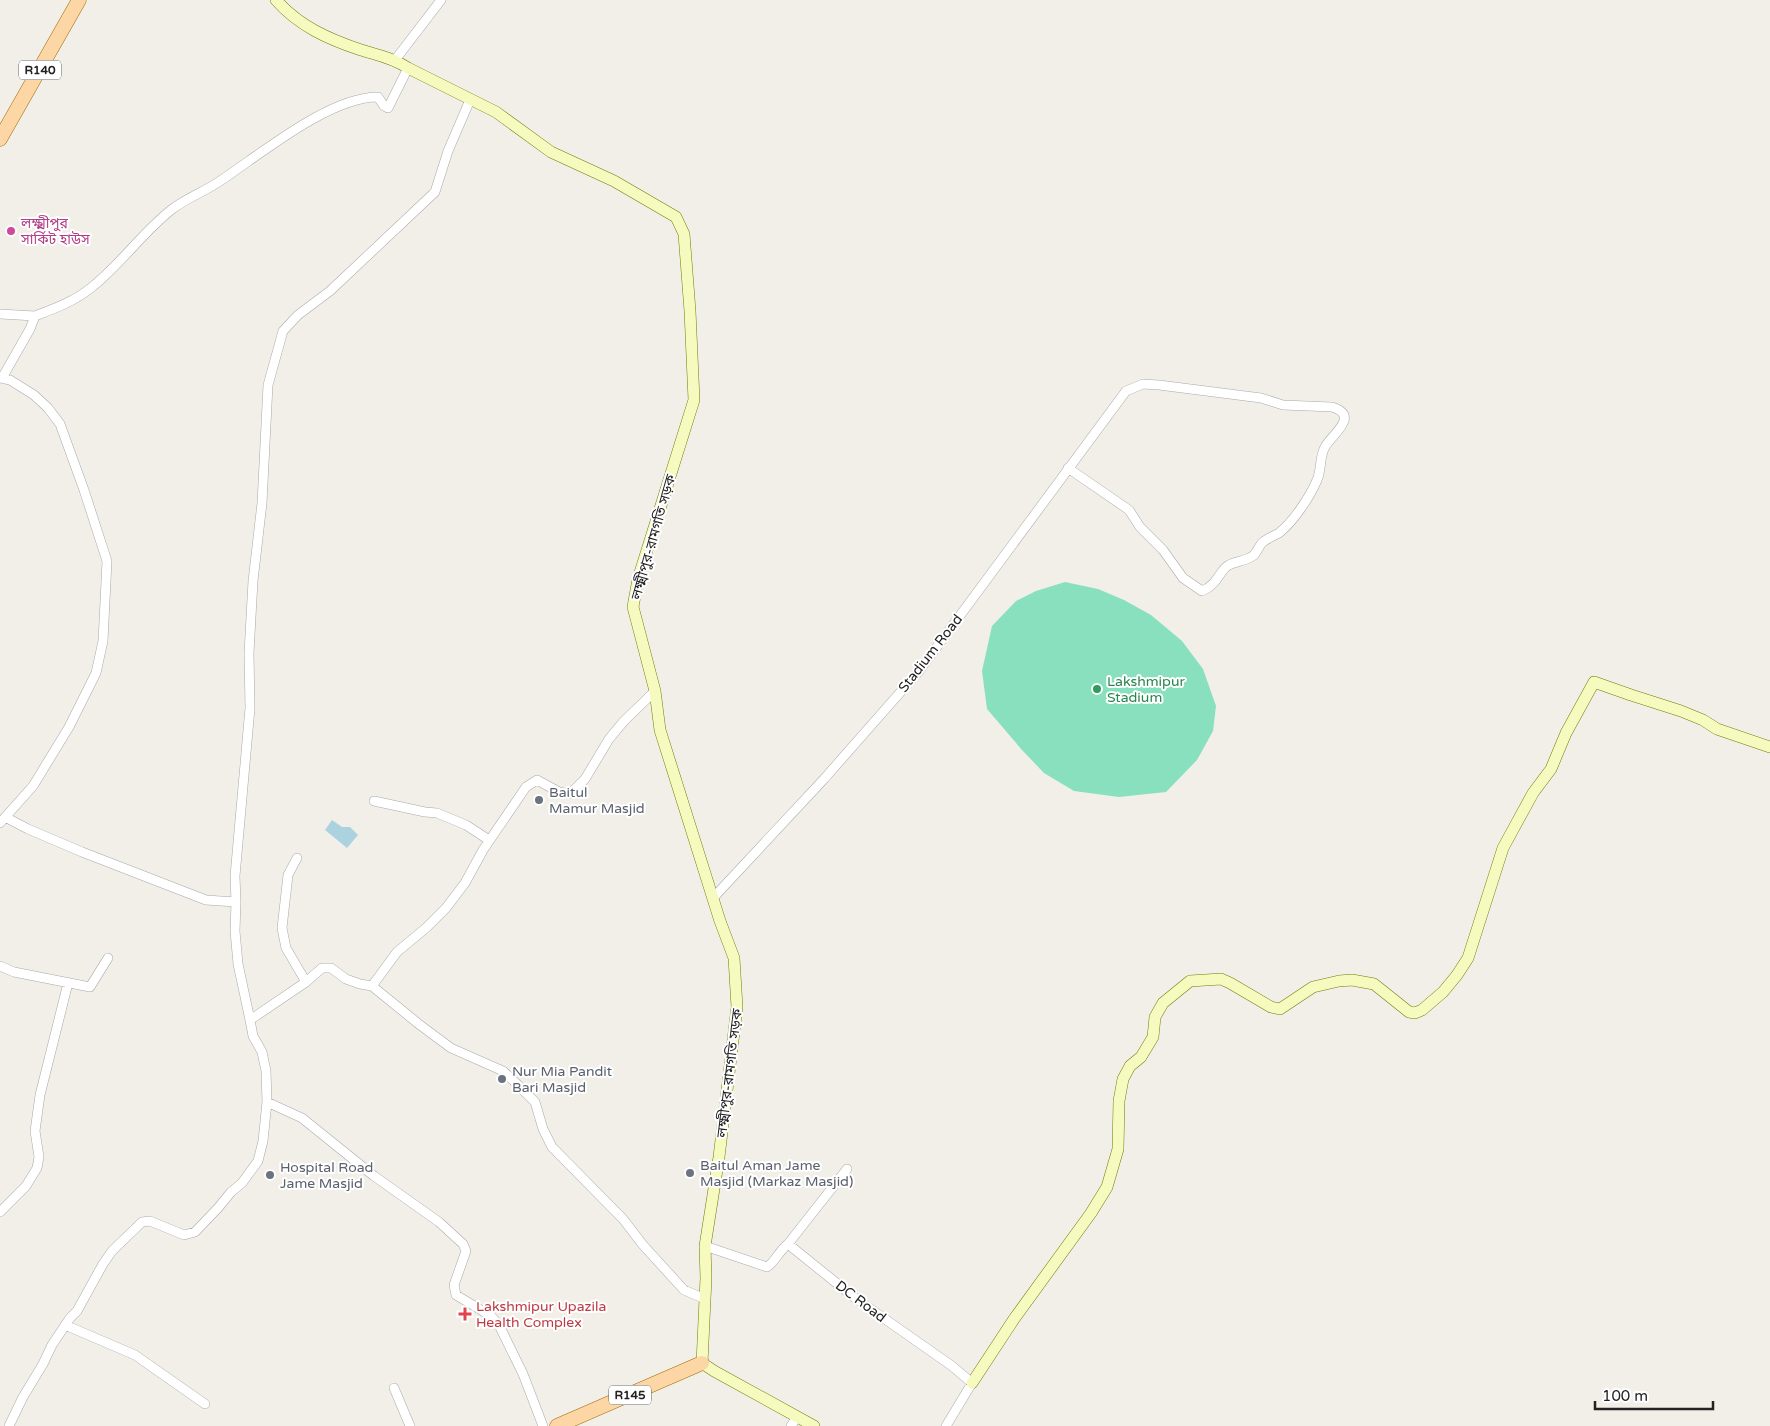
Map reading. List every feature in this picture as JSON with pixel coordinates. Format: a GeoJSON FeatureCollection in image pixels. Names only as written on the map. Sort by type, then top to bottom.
{"type":"FeatureCollection","features":[{"type":"Feature","properties":{"kind":"main road","name":"R140"},"geometry":{"type":"LineString","coordinates":[[0,139],[79,0]]}},
{"type":"Feature","properties":{"kind":"main road","name":"লক্ষ্মীপুর-রামগতি সড়ক"},"geometry":{"type":"LineString","coordinates":[[276,0],[299,22],[326,37],[395,60],[496,112],[551,152],[614,181],[676,217],[684,234],[694,400],[638,579],[633,607],[655,691],[660,730],[734,958],[738,1007],[705,1246],[702,1363]]}},
{"type":"Feature","properties":{"kind":"main road"},"geometry":{"type":"LineString","coordinates":[[972,1383],[1014,1319],[1108,1187],[1118,1149],[1119,1101],[1123,1079],[1130,1066],[1141,1057],[1153,1037],[1155,1017],[1163,1003],[1183,986],[1190,981],[1221,979],[1230,982],[1271,1007],[1280,1009],[1313,987],[1338,981],[1363,981],[1374,984],[1382,989],[1409,1012],[1415,1013],[1422,1010],[1444,992],[1468,958],[1504,848],[1533,793],[1551,769],[1566,733],[1594,682],[1631,696],[1681,711],[1717,729],[1770,747]]}},
{"type":"Feature","properties":{"kind":"main road"},"geometry":{"type":"LineString","coordinates":[[702,1363],[794,1421],[814,1426]]}},
{"type":"Feature","properties":{"kind":"main road","name":"R145"},"geometry":{"type":"LineString","coordinates":[[557,1426],[702,1363]]}},
{"type":"Feature","properties":{"kind":"street"},"geometry":{"type":"LineString","coordinates":[[395,60],[441,0]]}},
{"type":"Feature","properties":{"kind":"street"},"geometry":{"type":"LineString","coordinates":[[0,314],[35,316],[68,303],[93,287],[172,209],[217,183],[305,124],[332,108],[371,97],[378,97],[384,106],[388,108],[408,68]]}},
{"type":"Feature","properties":{"kind":"street"},"geometry":{"type":"LineString","coordinates":[[9,1426],[52,1345],[77,1311],[112,1251],[142,1222],[150,1221],[184,1235],[195,1232],[242,1182],[258,1161],[263,1141],[267,1102],[266,1071],[262,1052],[253,1036],[238,964],[235,931],[235,876],[250,708],[249,653],[253,581],[262,503],[268,385],[283,332],[298,315],[330,291],[435,192],[448,151],[470,100]]}},
{"type":"Feature","properties":{"kind":"street"},"geometry":{"type":"LineString","coordinates":[[35,316],[30,329],[1,378],[10,380],[34,395],[48,408],[60,424],[107,561],[103,641],[96,673],[69,727],[33,786],[3,820],[108,863],[206,900],[235,902]]}},
{"type":"Feature","properties":{"kind":"street","name":"Stadium Road"},"geometry":{"type":"LineString","coordinates":[[713,898],[824,779],[919,671],[1068,468],[1126,391],[1143,384],[1168,386],[1261,398],[1283,405],[1332,407],[1339,409],[1343,413],[1344,418],[1337,434],[1325,446],[1321,456],[1321,472],[1316,483],[1290,522],[1278,533],[1262,543],[1253,556],[1228,565],[1211,587],[1202,591],[1182,578],[1163,550],[1140,527],[1129,510],[1068,468]]}},
{"type":"Feature","properties":{"kind":"street"},"geometry":{"type":"LineString","coordinates":[[372,986],[397,952],[446,908],[465,883],[490,840],[526,787],[538,780],[559,792],[570,794],[585,779],[609,739],[624,721],[655,691]]}},
{"type":"Feature","properties":{"kind":"street"},"geometry":{"type":"LineString","coordinates":[[374,802],[437,813],[466,825],[490,840]]}},
{"type":"Feature","properties":{"kind":"street"},"geometry":{"type":"LineString","coordinates":[[297,858],[288,874],[282,928],[286,948],[306,982]]}},
{"type":"Feature","properties":{"kind":"street"},"geometry":{"type":"LineString","coordinates":[[0,966],[14,972],[90,987],[108,958]]}},
{"type":"Feature","properties":{"kind":"street"},"geometry":{"type":"LineString","coordinates":[[250,1020],[306,982],[322,968],[331,968],[346,979],[372,986],[451,1048],[503,1071],[518,1085],[535,1102],[543,1130],[552,1147],[623,1219],[643,1245],[684,1290],[693,1296],[705,1299]]}},
{"type":"Feature","properties":{"kind":"street"},"geometry":{"type":"LineString","coordinates":[[0,1212],[26,1186],[37,1168],[39,1157],[35,1131],[40,1095],[68,983]]}},
{"type":"Feature","properties":{"kind":"street"},"geometry":{"type":"LineString","coordinates":[[267,1102],[302,1118],[374,1176],[439,1222],[463,1244],[466,1251],[454,1285],[456,1295],[491,1316],[499,1325],[523,1374],[543,1426]]}},
{"type":"Feature","properties":{"kind":"street"},"geometry":{"type":"LineString","coordinates":[[705,1246],[767,1267],[781,1249],[788,1244],[847,1169]]}},
{"type":"Feature","properties":{"kind":"street","name":"DC Road"},"geometry":{"type":"LineString","coordinates":[[788,1244],[855,1298],[952,1366],[972,1383]]}},
{"type":"Feature","properties":{"kind":"street"},"geometry":{"type":"LineString","coordinates":[[65,1325],[135,1356],[205,1404]]}},
{"type":"Feature","properties":{"kind":"street"},"geometry":{"type":"LineString","coordinates":[[946,1426],[972,1383]]}},
{"type":"Feature","properties":{"kind":"street"},"geometry":{"type":"LineString","coordinates":[[394,1388],[410,1426]]}},
{"type":"Feature","properties":{"kind":"green space","name":"Lakshmipur Stadium"},"geometry":{"type":"Polygon","coordinates":[[[1065,582],[1098,589],[1124,600],[1151,615],[1182,641],[1203,669],[1216,706],[1213,731],[1197,760],[1166,792],[1119,797],[1074,791],[1044,773],[987,709],[982,671],[992,626],[1016,601],[1036,591],[1065,582]]]}},
{"type":"Feature","properties":{"kind":"water"},"geometry":{"type":"Polygon","coordinates":[[[332,820],[342,827],[350,827],[358,835],[347,848],[325,830],[332,820]]]}},
{"type":"Feature","properties":{"kind":"place","name":"লক্ষ্মীপুর সার্কিট হাউস"},"geometry":{"type":"Point","coordinates":[11,231]}},
{"type":"Feature","properties":{"kind":"place","name":"Lakshmipur Stadium"},"geometry":{"type":"Point","coordinates":[1097,689]}},
{"type":"Feature","properties":{"kind":"place","name":"Baitul Mamur Masjid"},"geometry":{"type":"Point","coordinates":[539,800]}},
{"type":"Feature","properties":{"kind":"place","name":"Nur Mia Pandit Bari Masjid"},"geometry":{"type":"Point","coordinates":[502,1079]}},
{"type":"Feature","properties":{"kind":"place","name":"Baitul Aman Jame Masjid (Markaz Masjid)"},"geometry":{"type":"Point","coordinates":[690,1173]}},
{"type":"Feature","properties":{"kind":"place","name":"Hospital Road Jame Masjid"},"geometry":{"type":"Point","coordinates":[270,1175]}},
{"type":"Feature","properties":{"kind":"place","name":"Lakshmipur Upazila Health Complex"},"geometry":{"type":"Point","coordinates":[465,1314]}}]}
